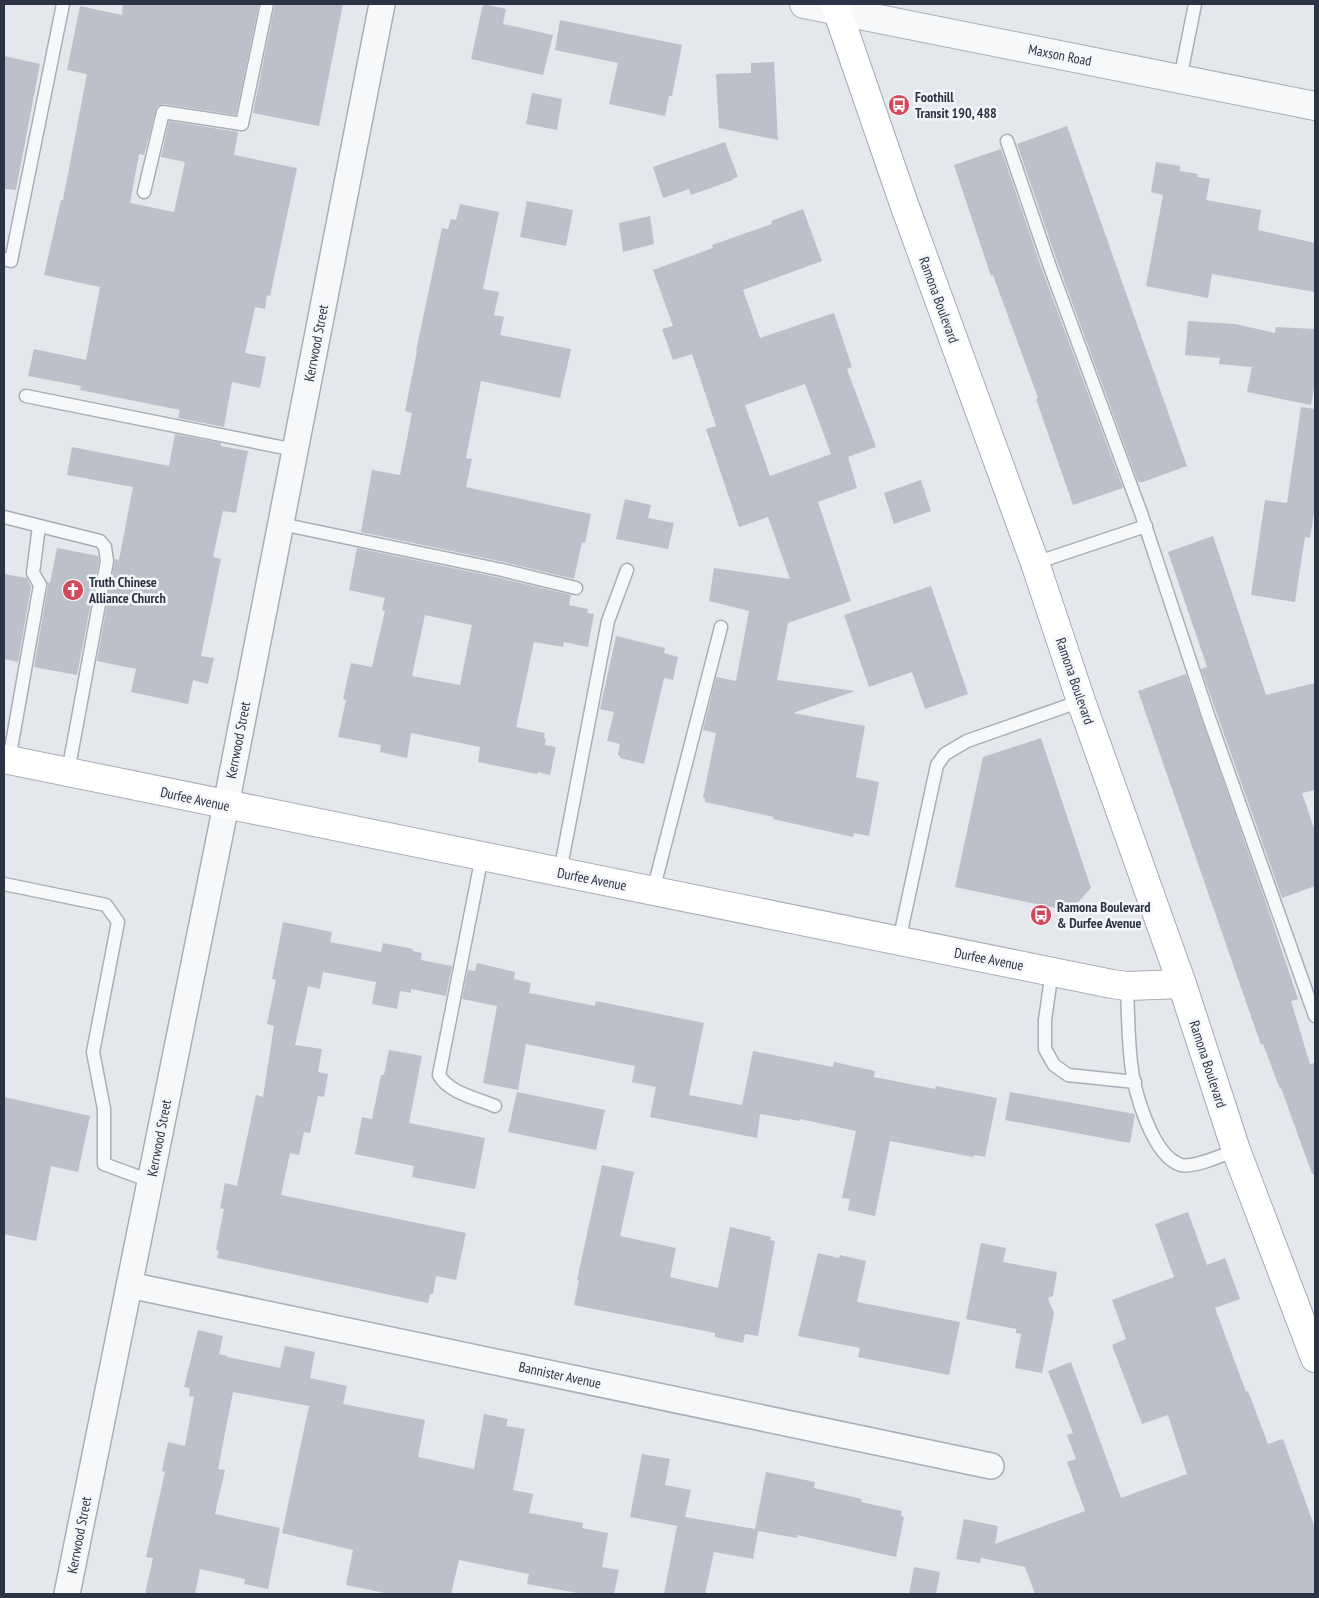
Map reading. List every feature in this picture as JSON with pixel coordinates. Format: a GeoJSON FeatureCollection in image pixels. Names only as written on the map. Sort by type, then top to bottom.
{"type":"FeatureCollection","features":[{"type":"Feature","properties":{"kind":"main road","name":"Ramona Boulevard"},"geometry":{"type":"LineString","coordinates":[[836,7],[904,204],[1035,564],[1081,701],[1182,984],[1236,1150],[1315,1358]]}},
{"type":"Feature","properties":{"kind":"main road","name":"Durfee Avenue"},"geometry":{"type":"LineString","coordinates":[[6,760],[1127,986],[1182,984]]}},
{"type":"Feature","properties":{"kind":"street","name":"Kerrwood Street"},"geometry":{"type":"LineString","coordinates":[[68,1594],[226,805],[382,4]]}},
{"type":"Feature","properties":{"kind":"street","name":"Maxson Road"},"geometry":{"type":"LineString","coordinates":[[804,4],[836,7],[1180,79],[1314,103]]}},
{"type":"Feature","properties":{"kind":"street","name":"Bannister Avenue"},"geometry":{"type":"LineString","coordinates":[[129,1284],[991,1466]]}},
{"type":"Feature","properties":{"kind":"lane"},"geometry":{"type":"LineString","coordinates":[[4,259],[11,260],[63,4]]}},
{"type":"Feature","properties":{"kind":"lane"},"geometry":{"type":"LineString","coordinates":[[144,192],[163,112],[242,124],[267,4]]}},
{"type":"Feature","properties":{"kind":"lane"},"geometry":{"type":"LineString","coordinates":[[1180,79],[1195,4]]}},
{"type":"Feature","properties":{"kind":"lane"},"geometry":{"type":"LineString","coordinates":[[1006,140],[1049,264],[1146,526],[1209,718],[1315,1016]]}},
{"type":"Feature","properties":{"kind":"lane"},"geometry":{"type":"LineString","coordinates":[[26,396],[295,450]]}},
{"type":"Feature","properties":{"kind":"lane"},"geometry":{"type":"LineString","coordinates":[[4,517],[100,541],[105,547],[107,561],[68,772]]}},
{"type":"Feature","properties":{"kind":"lane"},"geometry":{"type":"LineString","coordinates":[[281,524],[502,570],[576,588]]}},
{"type":"Feature","properties":{"kind":"lane"},"geometry":{"type":"LineString","coordinates":[[6,760],[40,585],[33,573],[39,526]]}},
{"type":"Feature","properties":{"kind":"lane"},"geometry":{"type":"LineString","coordinates":[[1035,564],[1146,526]]}},
{"type":"Feature","properties":{"kind":"lane"},"geometry":{"type":"LineString","coordinates":[[560,872],[608,622],[627,570]]}},
{"type":"Feature","properties":{"kind":"lane"},"geometry":{"type":"LineString","coordinates":[[653,891],[721,627]]}},
{"type":"Feature","properties":{"kind":"lane"},"geometry":{"type":"LineString","coordinates":[[899,941],[937,765],[945,754],[967,741],[1081,701]]}},
{"type":"Feature","properties":{"kind":"lane"},"geometry":{"type":"LineString","coordinates":[[482,856],[439,1074],[443,1082],[450,1088],[495,1106]]}},
{"type":"Feature","properties":{"kind":"lane"},"geometry":{"type":"LineString","coordinates":[[4,884],[106,905],[118,922],[93,1052],[104,1110],[104,1164],[150,1181]]}},
{"type":"Feature","properties":{"kind":"lane"},"geometry":{"type":"LineString","coordinates":[[1052,971],[1045,1020],[1045,1049],[1054,1065],[1068,1075],[1135,1082]]}},
{"type":"Feature","properties":{"kind":"lane"},"geometry":{"type":"LineString","coordinates":[[1127,986],[1131,1063],[1144,1113],[1157,1145],[1170,1160],[1183,1166],[1193,1165],[1236,1150]]}},
{"type":"Feature","properties":{"kind":"building"},"geometry":{"type":"Polygon","coordinates":[[[123,4],[259,4],[236,115],[164,104],[157,106],[144,155],[139,154],[130,203],[174,212],[185,162],[161,157],[169,121],[238,132],[234,155],[297,168],[270,296],[267,295],[265,309],[255,307],[245,353],[266,357],[260,388],[232,382],[224,427],[178,418],[180,410],[80,390],[81,386],[28,376],[34,349],[86,360],[100,287],[44,275],[61,200],[63,200],[87,74],[67,70],[80,6],[122,15],[123,4]]]}},
{"type":"Feature","properties":{"kind":"building"},"geometry":{"type":"Polygon","coordinates":[[[275,4],[343,4],[319,126],[253,113],[275,4]]]}},
{"type":"Feature","properties":{"kind":"building"},"geometry":{"type":"Polygon","coordinates":[[[483,4],[506,9],[503,24],[553,35],[543,75],[471,59],[483,4]]]}},
{"type":"Feature","properties":{"kind":"building"},"geometry":{"type":"Polygon","coordinates":[[[560,20],[682,45],[672,96],[669,96],[665,116],[609,104],[618,63],[555,50],[560,20]]]}},
{"type":"Feature","properties":{"kind":"building"},"geometry":{"type":"Polygon","coordinates":[[[4,56],[40,64],[16,190],[4,189],[4,56]]]}},
{"type":"Feature","properties":{"kind":"building"},"geometry":{"type":"Polygon","coordinates":[[[774,62],[778,140],[719,128],[716,74],[751,73],[751,63],[774,62]]]}},
{"type":"Feature","properties":{"kind":"building"},"geometry":{"type":"Polygon","coordinates":[[[532,93],[562,99],[557,130],[526,124],[532,93]]]}},
{"type":"Feature","properties":{"kind":"building"},"geometry":{"type":"Polygon","coordinates":[[[1067,126],[1187,466],[1143,482],[1138,482],[1057,261],[1017,144],[1067,126]]]}},
{"type":"Feature","properties":{"kind":"building"},"geometry":{"type":"Polygon","coordinates":[[[725,142],[738,177],[691,195],[689,189],[663,198],[653,167],[725,142]]]}},
{"type":"Feature","properties":{"kind":"building"},"geometry":{"type":"Polygon","coordinates":[[[1001,149],[1041,267],[1123,488],[1073,505],[1036,399],[1038,398],[993,275],[991,276],[954,165],[1001,149]]]}},
{"type":"Feature","properties":{"kind":"building"},"geometry":{"type":"Polygon","coordinates":[[[1156,162],[1180,166],[1180,171],[1198,174],[1197,177],[1210,179],[1206,200],[1261,210],[1258,230],[1315,243],[1315,292],[1212,274],[1208,298],[1146,286],[1163,195],[1151,192],[1156,162]]]}},
{"type":"Feature","properties":{"kind":"building"},"geometry":{"type":"Polygon","coordinates":[[[527,201],[573,210],[566,246],[520,237],[527,201]]]}},
{"type":"Feature","properties":{"kind":"building"},"geometry":{"type":"Polygon","coordinates":[[[460,204],[499,212],[483,289],[499,292],[494,315],[504,317],[500,335],[571,349],[560,398],[481,381],[466,458],[472,459],[466,487],[591,514],[585,543],[582,542],[574,579],[504,562],[361,532],[372,470],[400,475],[412,413],[405,411],[442,228],[448,229],[451,219],[456,220],[460,204]]]}},
{"type":"Feature","properties":{"kind":"building"},"geometry":{"type":"Polygon","coordinates":[[[803,209],[822,261],[743,290],[760,338],[834,313],[852,367],[847,369],[876,447],[848,457],[857,488],[818,502],[851,601],[788,623],[777,680],[855,691],[793,713],[865,726],[856,777],[879,782],[869,836],[854,833],[853,837],[773,819],[774,817],[705,802],[705,798],[703,798],[716,733],[703,730],[716,677],[736,681],[749,611],[709,601],[714,568],[790,579],[768,517],[739,527],[706,429],[716,426],[692,354],[673,360],[662,329],[673,326],[653,270],[713,248],[712,245],[772,224],[771,221],[803,209]],[[805,384],[745,405],[770,476],[831,454],[805,384]]]}},
{"type":"Feature","properties":{"kind":"building"},"geometry":{"type":"Polygon","coordinates":[[[650,216],[654,244],[623,252],[619,223],[650,216]]]}},
{"type":"Feature","properties":{"kind":"building"},"geometry":{"type":"Polygon","coordinates":[[[1188,321],[1235,324],[1275,333],[1276,327],[1315,329],[1315,382],[1311,405],[1247,392],[1252,367],[1219,364],[1220,358],[1185,355],[1188,321]]]}},
{"type":"Feature","properties":{"kind":"building"},"geometry":{"type":"Polygon","coordinates":[[[1301,407],[1315,409],[1315,507],[1310,538],[1305,537],[1295,602],[1251,595],[1265,500],[1287,503],[1301,407]]]}},
{"type":"Feature","properties":{"kind":"building"},"geometry":{"type":"Polygon","coordinates":[[[175,434],[221,443],[221,446],[248,451],[236,513],[223,511],[213,557],[221,559],[201,656],[214,658],[208,684],[193,680],[188,704],[131,692],[136,669],[97,661],[115,559],[119,560],[133,487],[67,475],[72,447],[169,466],[175,434]]]}},
{"type":"Feature","properties":{"kind":"building"},"geometry":{"type":"Polygon","coordinates":[[[921,480],[931,511],[894,524],[884,493],[921,480]]]}},
{"type":"Feature","properties":{"kind":"building"},"geometry":{"type":"Polygon","coordinates":[[[625,499],[651,505],[648,518],[674,523],[668,549],[616,539],[625,499]]]}},
{"type":"Feature","properties":{"kind":"building"},"geometry":{"type":"Polygon","coordinates":[[[1213,536],[1266,695],[1315,683],[1315,790],[1302,793],[1315,831],[1315,886],[1282,898],[1201,669],[1207,667],[1168,552],[1213,536]]]}},
{"type":"Feature","properties":{"kind":"building"},"geometry":{"type":"Polygon","coordinates":[[[57,548],[98,556],[99,561],[77,675],[34,667],[48,586],[47,582],[50,583],[57,548]]]}},
{"type":"Feature","properties":{"kind":"building"},"geometry":{"type":"Polygon","coordinates":[[[357,548],[571,595],[569,605],[588,609],[587,613],[594,614],[588,647],[564,642],[563,647],[534,642],[516,727],[545,733],[545,745],[556,747],[550,775],[478,762],[480,747],[411,733],[407,758],[380,752],[381,745],[338,737],[346,700],[343,699],[351,663],[372,667],[385,611],[382,610],[385,598],[349,590],[357,548]],[[425,615],[412,676],[460,685],[472,625],[425,615]]]}},
{"type":"Feature","properties":{"kind":"building"},"geometry":{"type":"Polygon","coordinates":[[[4,574],[27,578],[31,587],[18,662],[4,659],[4,574]]]}},
{"type":"Feature","properties":{"kind":"building"},"geometry":{"type":"Polygon","coordinates":[[[931,586],[968,694],[925,709],[912,672],[869,687],[844,615],[931,586]]]}},
{"type":"Feature","properties":{"kind":"building"},"geometry":{"type":"Polygon","coordinates":[[[616,636],[665,648],[664,653],[678,657],[673,680],[664,678],[644,764],[620,758],[618,755],[620,744],[607,741],[614,712],[600,709],[616,636]]]}},
{"type":"Feature","properties":{"kind":"building"},"geometry":{"type":"Polygon","coordinates":[[[1186,674],[1298,999],[1291,1001],[1310,1064],[1315,1063],[1315,1174],[1312,1174],[1281,1088],[1263,1044],[1261,1045],[1138,691],[1186,674]]]}},
{"type":"Feature","properties":{"kind":"building"},"geometry":{"type":"Polygon","coordinates":[[[1041,738],[1091,888],[1070,911],[955,887],[983,757],[1041,738]]]}},
{"type":"Feature","properties":{"kind":"building"},"geometry":{"type":"Polygon","coordinates":[[[283,922],[332,932],[330,942],[381,952],[383,943],[413,949],[413,951],[422,953],[421,960],[452,966],[446,996],[411,989],[411,993],[400,991],[397,1009],[372,1004],[376,982],[323,972],[320,989],[308,986],[295,1045],[322,1049],[318,1072],[328,1074],[324,1097],[318,1096],[310,1133],[304,1132],[299,1155],[290,1153],[281,1195],[466,1233],[456,1280],[436,1276],[433,1294],[430,1294],[428,1303],[217,1258],[219,1251],[216,1250],[224,1209],[220,1208],[225,1183],[237,1186],[256,1095],[263,1097],[274,1026],[267,1024],[276,980],[272,979],[283,922]]]}},
{"type":"Feature","properties":{"kind":"building"},"geometry":{"type":"Polygon","coordinates":[[[477,963],[515,972],[514,979],[531,983],[529,993],[595,1006],[596,1001],[704,1023],[689,1095],[742,1105],[753,1051],[833,1067],[834,1062],[875,1071],[874,1077],[935,1089],[936,1086],[997,1098],[985,1157],[974,1155],[973,1157],[890,1141],[875,1216],[848,1210],[850,1199],[842,1198],[856,1131],[800,1119],[800,1121],[760,1114],[757,1138],[650,1117],[656,1087],[632,1082],[635,1066],[526,1044],[518,1090],[483,1083],[497,1006],[462,999],[468,970],[475,971],[477,963]]]}},
{"type":"Feature","properties":{"kind":"building"},"geometry":{"type":"Polygon","coordinates":[[[389,1050],[422,1056],[409,1123],[485,1138],[475,1189],[412,1177],[414,1166],[355,1154],[362,1117],[372,1119],[381,1075],[384,1075],[389,1050]]]}},
{"type":"Feature","properties":{"kind":"building"},"geometry":{"type":"Polygon","coordinates":[[[517,1092],[605,1110],[596,1150],[508,1132],[517,1092]]]}},
{"type":"Feature","properties":{"kind":"building"},"geometry":{"type":"Polygon","coordinates":[[[1010,1092],[1135,1114],[1130,1143],[1005,1120],[1010,1092]]]}},
{"type":"Feature","properties":{"kind":"building"},"geometry":{"type":"Polygon","coordinates":[[[4,1097],[90,1116],[78,1172],[51,1166],[36,1241],[4,1234],[4,1097]]]}},
{"type":"Feature","properties":{"kind":"building"},"geometry":{"type":"Polygon","coordinates":[[[602,1165],[634,1172],[620,1236],[676,1248],[670,1277],[718,1288],[730,1227],[771,1237],[770,1240],[775,1241],[758,1336],[745,1334],[743,1343],[715,1337],[715,1333],[574,1305],[579,1280],[577,1280],[602,1165]]]}},
{"type":"Feature","properties":{"kind":"building"},"geometry":{"type":"Polygon","coordinates":[[[1188,1212],[1207,1265],[1225,1258],[1240,1299],[1215,1308],[1246,1392],[1248,1391],[1268,1444],[1283,1439],[1315,1528],[1315,1594],[1035,1594],[1025,1567],[981,1558],[980,1563],[956,1559],[964,1519],[998,1526],[995,1544],[1085,1511],[1067,1462],[1076,1459],[1067,1435],[1073,1433],[1048,1371],[1071,1362],[1121,1498],[1187,1474],[1168,1415],[1142,1424],[1112,1345],[1126,1339],[1112,1300],[1174,1277],[1155,1224],[1188,1212]]]}},
{"type":"Feature","properties":{"kind":"building"},"geometry":{"type":"Polygon","coordinates":[[[981,1243],[1006,1248],[1003,1262],[1057,1272],[1053,1296],[1048,1298],[1054,1313],[1042,1373],[1015,1368],[1021,1334],[1016,1333],[1016,1329],[966,1319],[981,1243]]]}},
{"type":"Feature","properties":{"kind":"building"},"geometry":{"type":"Polygon","coordinates":[[[818,1253],[839,1258],[840,1255],[866,1261],[857,1302],[960,1322],[949,1375],[858,1357],[860,1348],[798,1336],[818,1253]]]}},
{"type":"Feature","properties":{"kind":"building"},"geometry":{"type":"Polygon","coordinates":[[[198,1330],[223,1336],[219,1354],[280,1368],[285,1346],[315,1352],[310,1378],[347,1386],[343,1404],[425,1420],[418,1457],[474,1469],[484,1414],[508,1419],[506,1426],[525,1429],[513,1490],[533,1494],[529,1513],[583,1523],[582,1528],[608,1533],[602,1567],[619,1570],[614,1594],[584,1594],[527,1584],[529,1574],[459,1560],[451,1594],[390,1594],[346,1585],[353,1550],[282,1533],[309,1406],[233,1392],[218,1469],[225,1470],[215,1514],[280,1528],[268,1589],[244,1584],[245,1579],[200,1569],[195,1594],[145,1594],[153,1558],[146,1557],[165,1472],[162,1471],[168,1442],[185,1446],[194,1397],[189,1396],[190,1388],[184,1387],[198,1330]]]}},
{"type":"Feature","properties":{"kind":"building"},"geometry":{"type":"Polygon","coordinates":[[[642,1454],[670,1459],[665,1485],[691,1490],[685,1517],[755,1529],[766,1472],[815,1482],[814,1488],[862,1499],[861,1502],[902,1511],[901,1516],[904,1517],[896,1557],[797,1535],[797,1538],[758,1531],[753,1559],[714,1552],[705,1594],[664,1594],[677,1526],[630,1517],[642,1454]]]}},
{"type":"Feature","properties":{"kind":"building"},"geometry":{"type":"Polygon","coordinates":[[[914,1567],[940,1572],[936,1594],[909,1594],[914,1567]]]}},
{"type":"Feature","properties":{"kind":"place","name":"Foothill Transit 190, 488"},"geometry":{"type":"Point","coordinates":[899,105]}},
{"type":"Feature","properties":{"kind":"place","name":"Truth Chinese Alliance Church"},"geometry":{"type":"Point","coordinates":[73,590]}},
{"type":"Feature","properties":{"kind":"place","name":"Ramona Boulevard & Durfee Avenue"},"geometry":{"type":"Point","coordinates":[1041,915]}}]}
